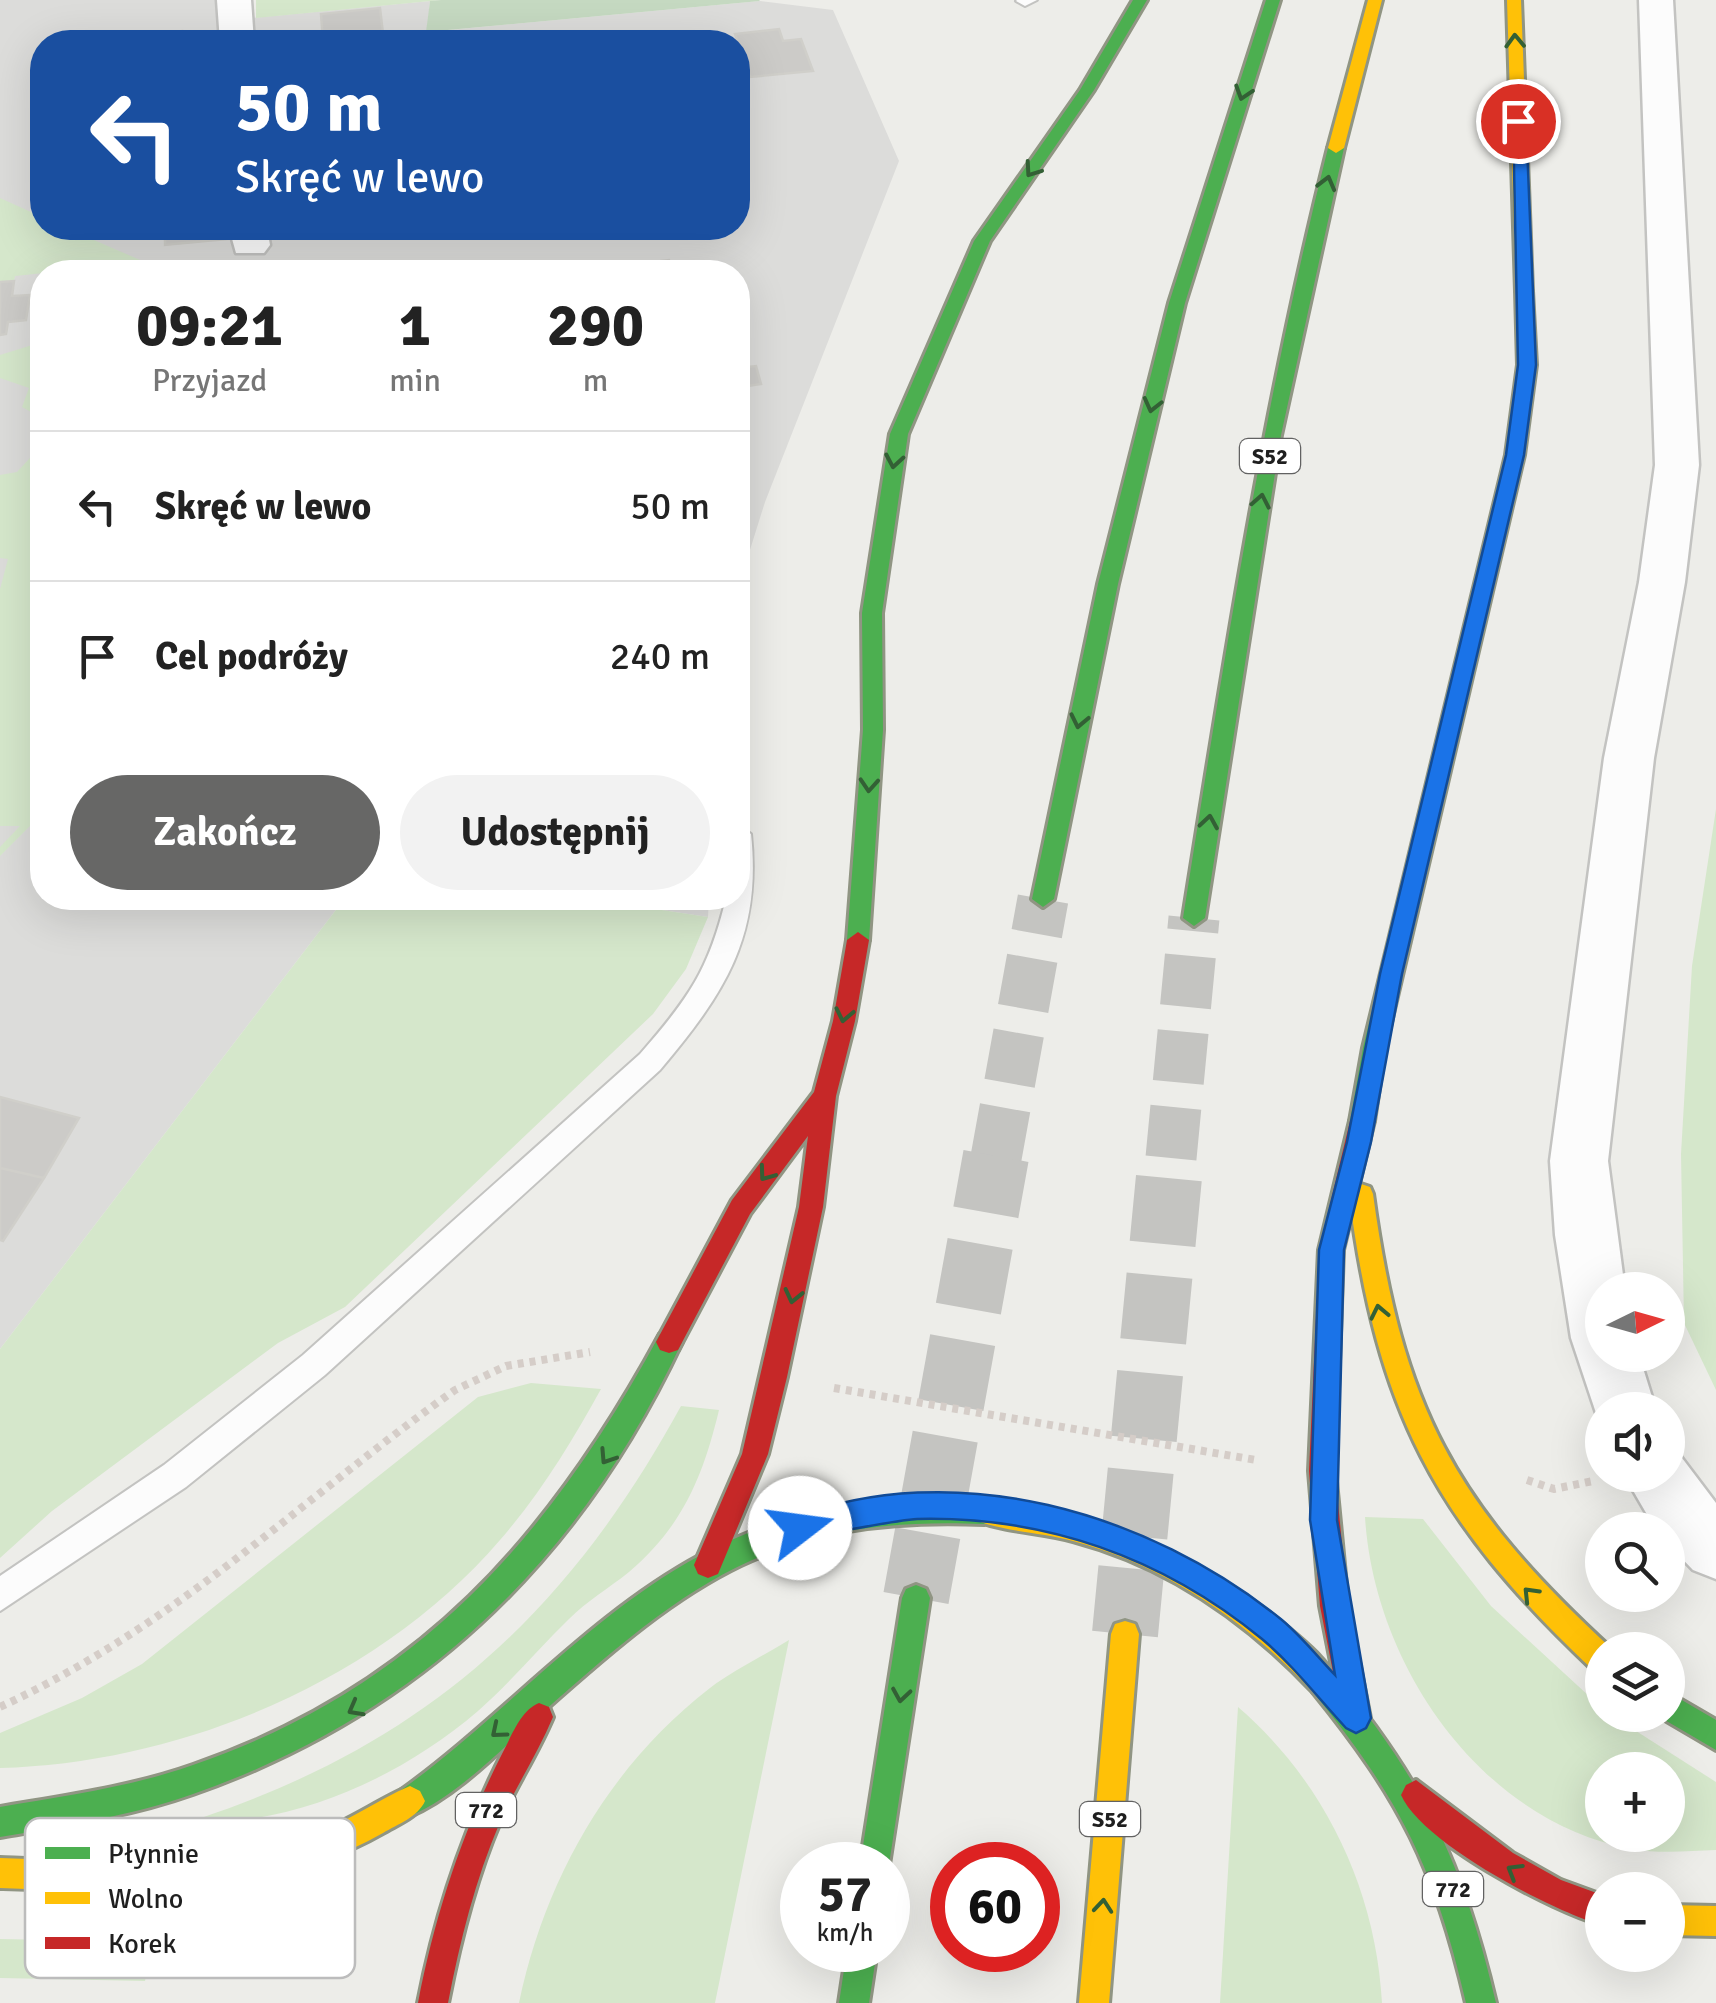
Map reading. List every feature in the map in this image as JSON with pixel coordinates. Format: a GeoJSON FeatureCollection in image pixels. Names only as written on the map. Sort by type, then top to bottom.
{"type":"FeatureCollection","features":[{"type":"Feature","properties":{"kind":"main road"},"geometry":{"type":"LineString","coordinates":[[708,1565],[754,1454],[774,1377],[811,1207],[824,1096],[844,1020],[859,933],[873,730],[872,613],[899,434],[932,349],[982,240],[1087,90],[1140,0]]}},
{"type":"Feature","properties":{"kind":"main road"},"geometry":{"type":"LineString","coordinates":[[1043,899],[1108,584],[1177,304],[1273,0]]}},
{"type":"Feature","properties":{"kind":"main road","name":"S52"},"geometry":{"type":"LineString","coordinates":[[1194,918],[1251,553],[1316,226],[1375,0]]}},
{"type":"Feature","properties":{"kind":"main road"},"geometry":{"type":"LineString","coordinates":[[1356,1718],[1334,1606],[1322,1471],[1331,1250],[1359,1142],[1374,1048],[1515,455],[1527,365],[1514,0]]}},
{"type":"Feature","properties":{"kind":"main road"},"geometry":{"type":"LineString","coordinates":[[32,1818],[150,1794],[264,1754],[370,1701],[428,1662],[482,1615],[540,1554],[582,1496],[630,1418],[740,1208],[824,1096]]}},
{"type":"Feature","properties":{"kind":"main road"},"geometry":{"type":"LineString","coordinates":[[1359,1142],[1369,1267],[1402,1395],[1424,1449],[1460,1511],[1511,1574],[1585,1645]]}},
{"type":"Feature","properties":{"kind":"main road","name":"772"},"geometry":{"type":"LineString","coordinates":[[355,1831],[442,1779],[652,1602],[708,1565],[833,1517],[898,1507],[968,1506],[1036,1514],[1103,1533],[1169,1561],[1200,1580],[1273,1630],[1356,1718],[1404,1784],[1440,1853],[1464,1918],[1480,2003]]}},
{"type":"Feature","properties":{"kind":"main road"},"geometry":{"type":"LineString","coordinates":[[879,1842],[916,1598]]}},
{"type":"Feature","properties":{"kind":"main road","name":"S52"},"geometry":{"type":"LineString","coordinates":[[1094,2003],[1126,1634]]}},
{"type":"Feature","properties":{"kind":"main road","name":"772"},"geometry":{"type":"LineString","coordinates":[[434,2003],[449,1915],[468,1849],[489,1803],[547,1704],[600,1646]]}},
{"type":"Feature","properties":{"kind":"main road"},"geometry":{"type":"LineString","coordinates":[[1685,1717],[1716,1736]]}},
{"type":"Feature","properties":{"kind":"main road","name":"772"},"geometry":{"type":"LineString","coordinates":[[1404,1784],[1465,1840],[1549,1891],[1585,1904]]}},
{"type":"Feature","properties":{"kind":"main road"},"geometry":{"type":"LineString","coordinates":[[0,1822],[25,1819]]}},
{"type":"Feature","properties":{"kind":"main road","name":"772"},"geometry":{"type":"LineString","coordinates":[[0,1874],[25,1875]]}},
{"type":"Feature","properties":{"kind":"main road"},"geometry":{"type":"LineString","coordinates":[[1685,1920],[1716,1921]]}},
{"type":"Feature","properties":{"kind":"main road"},"geometry":{"type":"LineString","coordinates":[[854,2003],[859,1972]]}},
{"type":"Feature","properties":{"kind":"street"},"geometry":{"type":"LineString","coordinates":[[234,0],[236,30]]}},
{"type":"Feature","properties":{"kind":"street"},"geometry":{"type":"LineString","coordinates":[[1591,1272],[1579,1161],[1627,777],[1662,582],[1677,466],[1656,0]]}},
{"type":"Feature","properties":{"kind":"street"},"geometry":{"type":"LineString","coordinates":[[1652,1492],[1684,1516],[1716,1548]]}},
{"type":"Feature","properties":{"kind":"lane"},"geometry":{"type":"LineString","coordinates":[[0,1595],[175,1476],[314,1365],[650,1062],[699,1004],[728,946],[737,910]]}},
{"type":"Feature","properties":{"kind":"path"},"geometry":{"type":"LineString","coordinates":[[0,1707],[82,1669],[170,1615],[455,1390],[506,1366],[601,1351]]}},
{"type":"Feature","properties":{"kind":"path"},"geometry":{"type":"LineString","coordinates":[[829,1387],[1270,1462]]}},
{"type":"Feature","properties":{"kind":"path"},"geometry":{"type":"LineString","coordinates":[[1520,1478],[1554,1489],[1585,1484]]}},
{"type":"Feature","properties":{"kind":"shaded area"},"geometry":{"type":"Polygon","coordinates":[[[0,0],[217,0],[219,21],[430,1],[427,30],[30,30],[30,240],[750,240],[750,30],[448,30],[760,1],[833,10],[899,161],[765,502],[750,550],[750,260],[30,260],[30,910],[336,910],[0,1349],[0,0]]]}},
{"type":"Feature","properties":{"kind":"shaded area"},"geometry":{"type":"Polygon","coordinates":[[[662,910],[708,910],[708,917],[662,910]]]}},
{"type":"Feature","properties":{"kind":"green space"},"geometry":{"type":"Polygon","coordinates":[[[256,0],[441,0],[256,18],[256,0]]]}},
{"type":"Feature","properties":{"kind":"green space"},"geometry":{"type":"Polygon","coordinates":[[[759,0],[760,1],[426,30],[430,1],[759,0]]]}},
{"type":"Feature","properties":{"kind":"green space"},"geometry":{"type":"Polygon","coordinates":[[[0,198],[30,212],[30,240],[94,240],[140,260],[30,260],[30,274],[0,282],[0,198]]]}},
{"type":"Feature","properties":{"kind":"green space"},"geometry":{"type":"Polygon","coordinates":[[[30,346],[30,411],[22,407],[29,388],[0,378],[0,355],[30,346]]]}},
{"type":"Feature","properties":{"kind":"green space"},"geometry":{"type":"Polygon","coordinates":[[[30,458],[30,826],[0,856],[0,847],[20,826],[0,826],[0,589],[8,559],[0,558],[0,475],[17,472],[30,458]]]}},
{"type":"Feature","properties":{"kind":"green space"},"geometry":{"type":"Polygon","coordinates":[[[1716,809],[1716,1390],[1685,1325],[1681,1154],[1692,966],[1716,809]]]}},
{"type":"Feature","properties":{"kind":"green space"},"geometry":{"type":"Polygon","coordinates":[[[336,910],[662,910],[708,917],[686,969],[653,1014],[345,1307],[278,1343],[52,1511],[0,1558],[0,1349],[336,910]]]}},
{"type":"Feature","properties":{"kind":"green space"},"geometry":{"type":"Polygon","coordinates":[[[531,1383],[601,1389],[555,1467],[515,1522],[452,1590],[397,1634],[274,1705],[207,1731],[69,1763],[0,1768],[0,1733],[82,1698],[142,1664],[478,1397],[531,1383]]]}},
{"type":"Feature","properties":{"kind":"green space"},"geometry":{"type":"Polygon","coordinates":[[[681,1406],[719,1410],[697,1479],[663,1537],[629,1572],[576,1612],[478,1711],[417,1756],[349,1791],[255,1818],[201,1818],[282,1787],[355,1751],[422,1709],[483,1661],[539,1607],[590,1547],[637,1480],[681,1406]]]}},
{"type":"Feature","properties":{"kind":"green space"},"geometry":{"type":"Polygon","coordinates":[[[1365,1517],[1423,1519],[1491,1606],[1585,1692],[1585,1732],[1638,1732],[1669,1752],[1585,1752],[1585,1835],[1577,1833],[1527,1806],[1483,1770],[1445,1728],[1413,1679],[1389,1627],[1373,1572],[1365,1517]]]}},
{"type":"Feature","properties":{"kind":"green space"},"geometry":{"type":"Polygon","coordinates":[[[789,1640],[715,2003],[519,2003],[546,1912],[564,1869],[612,1789],[641,1753],[710,1688],[789,1640]]]}},
{"type":"Feature","properties":{"kind":"green space"},"geometry":{"type":"Polygon","coordinates":[[[1238,1707],[1296,1768],[1340,1840],[1369,1919],[1382,2003],[1220,2003],[1238,1707]]]}},
{"type":"Feature","properties":{"kind":"green space"},"geometry":{"type":"Polygon","coordinates":[[[1685,1762],[1716,1782],[1716,1850],[1685,1851],[1685,1762]]]}},
{"type":"Feature","properties":{"kind":"green space"},"geometry":{"type":"Polygon","coordinates":[[[0,1939],[25,1939],[25,1978],[146,1978],[145,1981],[0,1978],[0,1939]]]}},
{"type":"Feature","properties":{"kind":"building"},"geometry":{"type":"Polygon","coordinates":[[[380,8],[383,30],[322,30],[321,14],[380,8]]]}},
{"type":"Feature","properties":{"kind":"building"},"geometry":{"type":"Polygon","coordinates":[[[779,29],[783,41],[801,39],[813,71],[750,77],[750,32],[779,29]]]}},
{"type":"Feature","properties":{"kind":"building"},"geometry":{"type":"Polygon","coordinates":[[[165,240],[218,240],[165,245],[165,240]]]}},
{"type":"Feature","properties":{"kind":"building"},"geometry":{"type":"Polygon","coordinates":[[[14,281],[12,296],[30,295],[26,320],[8,322],[6,334],[0,335],[0,282],[14,281]]]}},
{"type":"Feature","properties":{"kind":"building"},"geometry":{"type":"Polygon","coordinates":[[[756,366],[761,384],[750,386],[750,367],[756,366]]]}},
{"type":"Feature","properties":{"kind":"building"},"geometry":{"type":"Polygon","coordinates":[[[0,1097],[79,1118],[44,1178],[0,1168],[0,1097]]]}},
{"type":"Feature","properties":{"kind":"building"},"geometry":{"type":"Polygon","coordinates":[[[0,1168],[44,1178],[3,1241],[0,1240],[0,1168]]]}},
{"type":"Feature","properties":{"kind":"tunnel"},"geometry":{"type":"LineString","coordinates":[[996,1158],[1043,899]]}},
{"type":"Feature","properties":{"kind":"tunnel"},"geometry":{"type":"LineString","coordinates":[[1171,1158],[1194,918]]}},
{"type":"Feature","properties":{"kind":"tunnel"},"geometry":{"type":"LineString","coordinates":[[916,1598],[996,1156]]}},
{"type":"Feature","properties":{"kind":"tunnel"},"geometry":{"type":"LineString","coordinates":[[1125,1634],[1171,1156]]}},
{"type":"Feature","properties":{"kind":"traffic: fast"},"geometry":{"type":"LineString","coordinates":[[858,940],[873,730],[872,613],[899,434],[982,241],[1087,90],[1140,0]]}},
{"type":"Feature","properties":{"kind":"traffic: fast"},"geometry":{"type":"LineString","coordinates":[[1043,899],[1108,584],[1177,303],[1273,0]]}},
{"type":"Feature","properties":{"kind":"traffic: fast"},"geometry":{"type":"LineString","coordinates":[[1194,918],[1272,435],[1336,148]]}},
{"type":"Feature","properties":{"kind":"traffic: fast"},"geometry":{"type":"LineString","coordinates":[[1362,1121],[1374,1048],[1515,455],[1527,365],[1524,291]]}},
{"type":"Feature","properties":{"kind":"traffic: fast"},"geometry":{"type":"LineString","coordinates":[[0,1822],[121,1799],[192,1780],[272,1749],[345,1711],[414,1664],[476,1611],[533,1552],[584,1487],[629,1417],[669,1342]]}},
{"type":"Feature","properties":{"kind":"traffic: fast"},"geometry":{"type":"LineString","coordinates":[[410,1801],[479,1749],[642,1609],[711,1563],[785,1532],[824,1522],[905,1511],[984,1511]]}},
{"type":"Feature","properties":{"kind":"traffic: fast"},"geometry":{"type":"LineString","coordinates":[[879,1842],[916,1598]]}},
{"type":"Feature","properties":{"kind":"traffic: fast"},"geometry":{"type":"LineString","coordinates":[[1323,1682],[1383,1759],[1426,1830],[1457,1908],[1481,2003]]}},
{"type":"Feature","properties":{"kind":"traffic: fast"},"geometry":{"type":"LineString","coordinates":[[1685,1717],[1716,1736]]}},
{"type":"Feature","properties":{"kind":"traffic: fast"},"geometry":{"type":"LineString","coordinates":[[854,2003],[859,1972]]}},
{"type":"Feature","properties":{"kind":"traffic: slow"},"geometry":{"type":"LineString","coordinates":[[1336,148],[1375,0]]}},
{"type":"Feature","properties":{"kind":"traffic: slow"},"geometry":{"type":"LineString","coordinates":[[1514,0],[1524,291]]}},
{"type":"Feature","properties":{"kind":"traffic: slow"},"geometry":{"type":"LineString","coordinates":[[1361,1194],[1385,1334],[1405,1396],[1431,1453],[1463,1507],[1502,1558],[1585,1643]]}},
{"type":"Feature","properties":{"kind":"traffic: slow"},"geometry":{"type":"LineString","coordinates":[[984,1511],[1077,1529],[1169,1565],[1254,1617],[1323,1682]]}},
{"type":"Feature","properties":{"kind":"traffic: slow"},"geometry":{"type":"LineString","coordinates":[[1094,2003],[1125,1634]]}},
{"type":"Feature","properties":{"kind":"traffic: slow"},"geometry":{"type":"LineString","coordinates":[[355,1831],[410,1801]]}},
{"type":"Feature","properties":{"kind":"traffic: slow"},"geometry":{"type":"LineString","coordinates":[[0,1873],[25,1874]]}},
{"type":"Feature","properties":{"kind":"traffic: slow"},"geometry":{"type":"LineString","coordinates":[[1685,1920],[1716,1921]]}},
{"type":"Feature","properties":{"kind":"traffic: jam"},"geometry":{"type":"LineString","coordinates":[[708,1565],[755,1454],[774,1377],[811,1207],[824,1096],[844,1021],[858,940]]}},
{"type":"Feature","properties":{"kind":"traffic: jam"},"geometry":{"type":"LineString","coordinates":[[669,1342],[741,1207],[822,1098]]}},
{"type":"Feature","properties":{"kind":"traffic: jam"},"geometry":{"type":"LineString","coordinates":[[1356,1718],[1334,1606],[1322,1471],[1331,1250],[1362,1121]]}},
{"type":"Feature","properties":{"kind":"traffic: jam"},"geometry":{"type":"LineString","coordinates":[[433,2003],[449,1927],[472,1855],[502,1785],[539,1717]]}},
{"type":"Feature","properties":{"kind":"traffic: jam"},"geometry":{"type":"LineString","coordinates":[[1416,1795],[1503,1864],[1585,1904]]}},
{"type":"Feature","properties":{"kind":"route"},"geometry":{"type":"LineString","coordinates":[[800,1528],[833,1517],[898,1507],[968,1506],[1036,1514],[1103,1533],[1169,1561],[1273,1630],[1356,1718],[1334,1606],[1324,1520],[1322,1471],[1331,1250],[1359,1142],[1391,974],[1515,455],[1527,365],[1518,121]]}}]}
